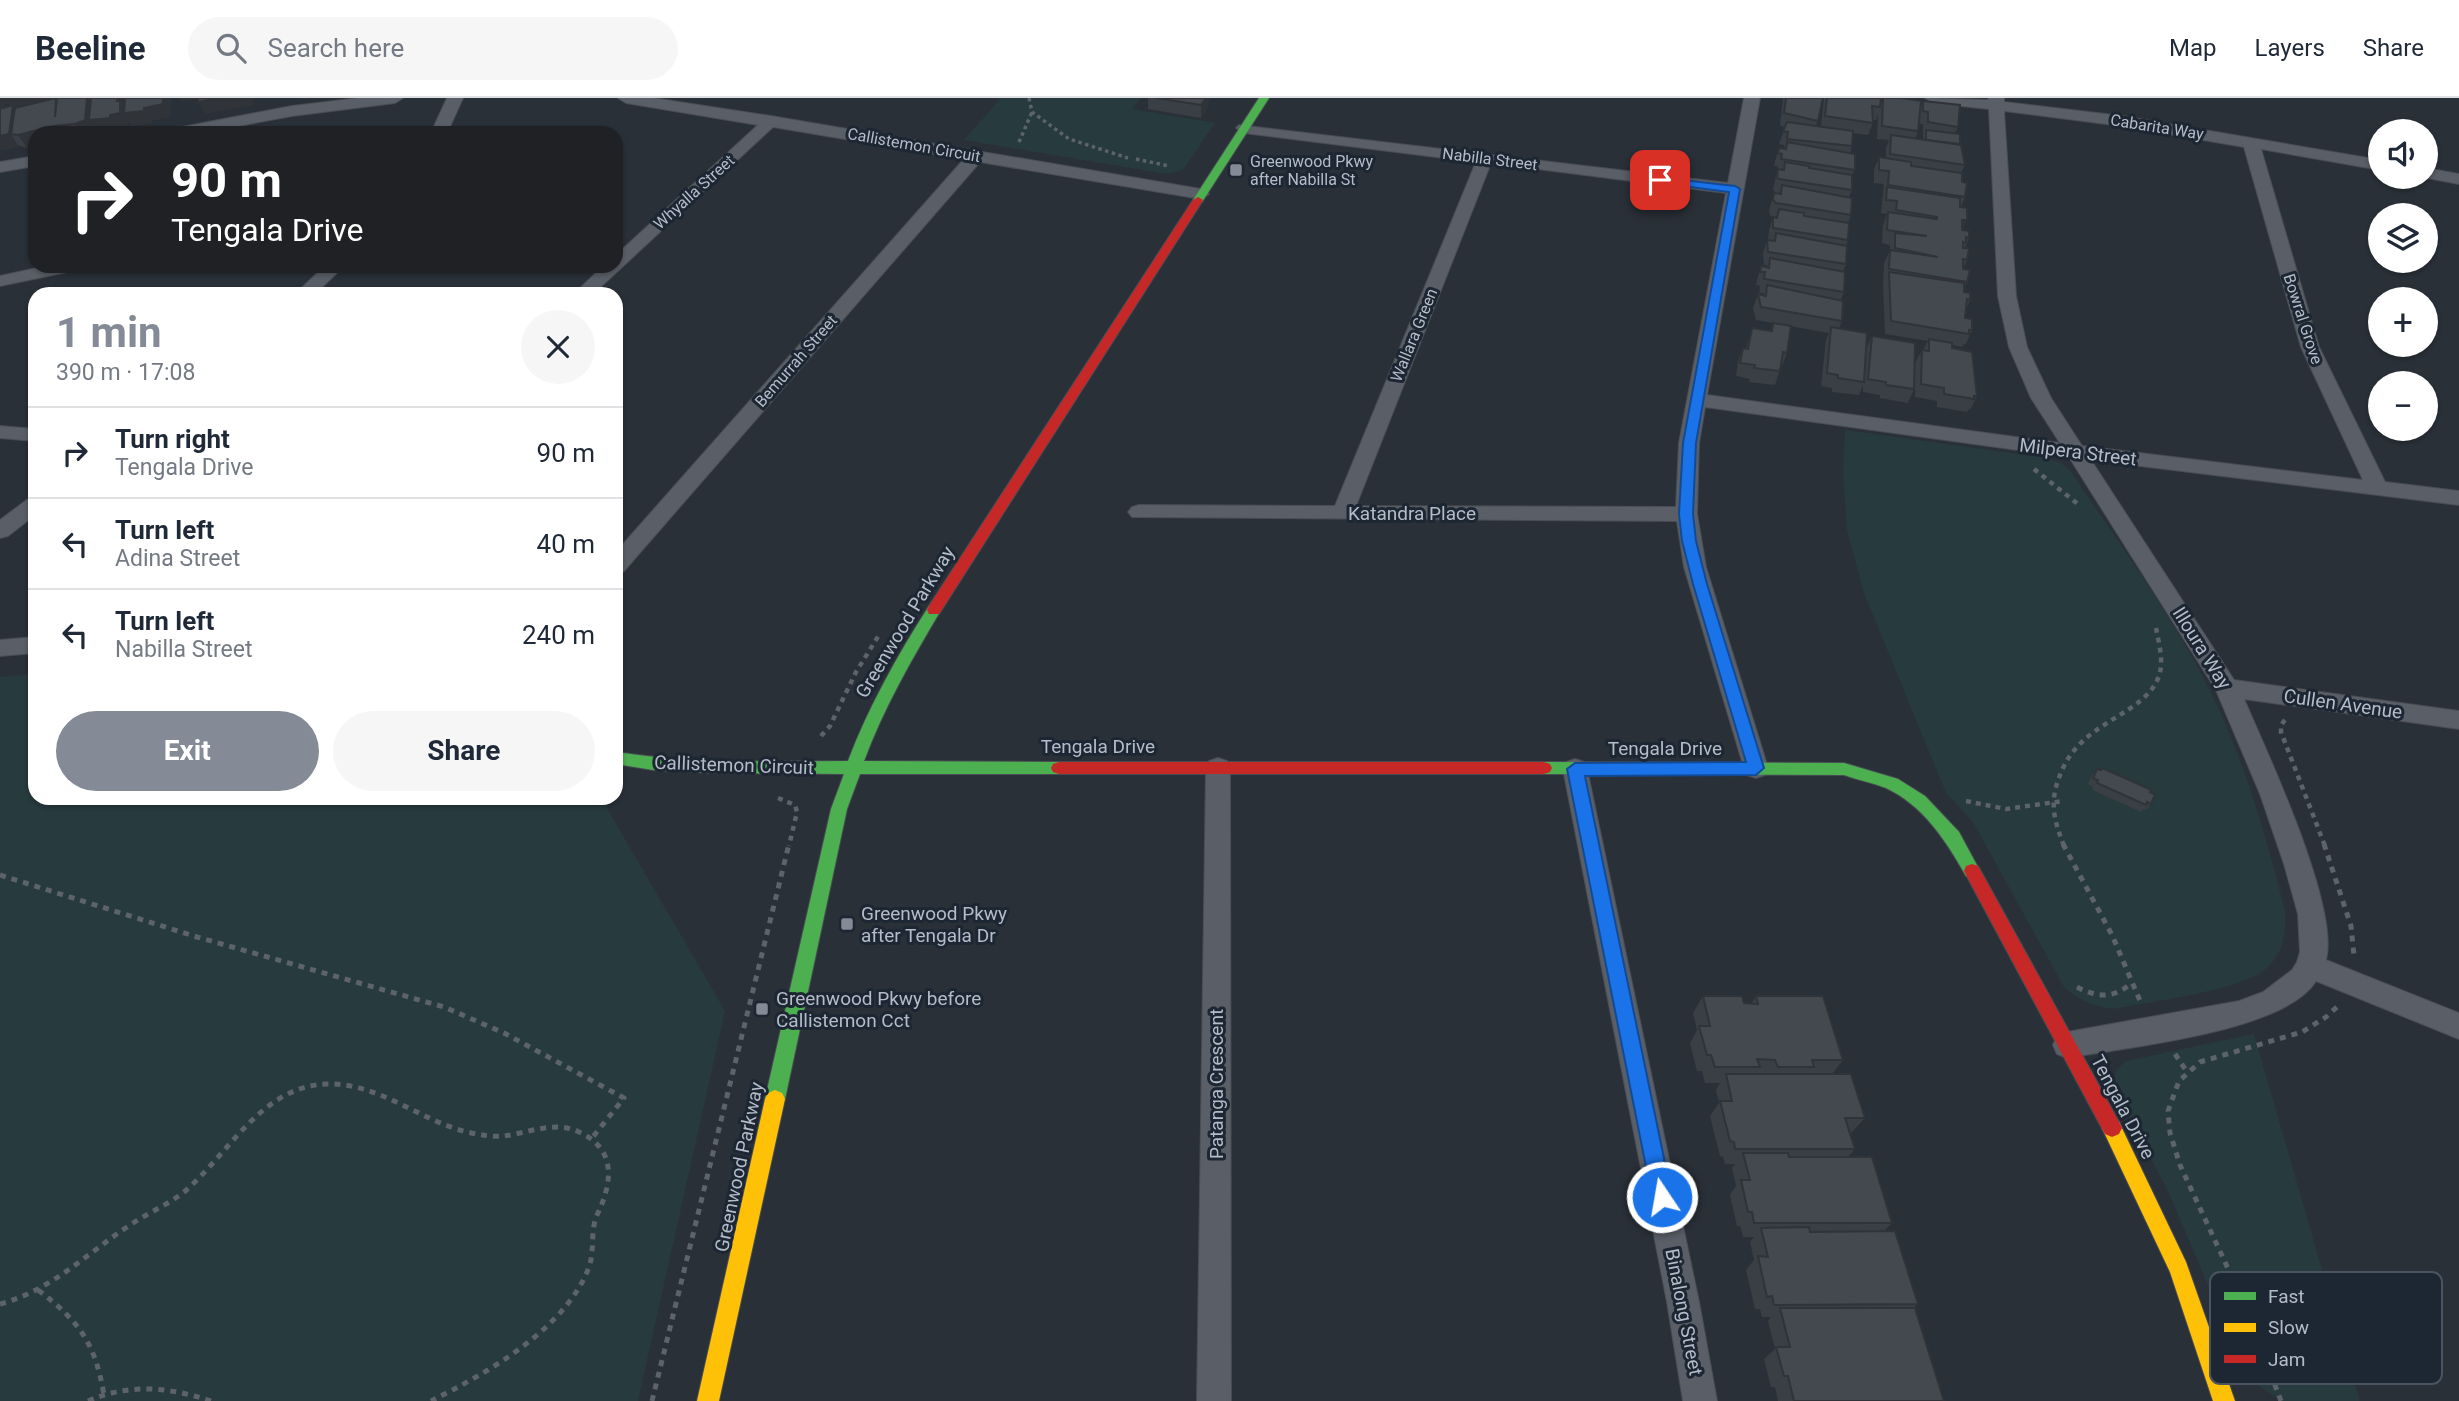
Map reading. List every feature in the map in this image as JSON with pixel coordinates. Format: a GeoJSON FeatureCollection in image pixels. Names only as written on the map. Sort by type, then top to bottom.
{"type":"FeatureCollection","features":[{"type":"Feature","properties":{"kind":"street"},"geometry":{"type":"LineString","coordinates":[[205,126],[292,104],[395,98]]}},
{"type":"Feature","properties":{"kind":"street"},"geometry":{"type":"LineString","coordinates":[[442,126],[455,98]]}},
{"type":"Feature","properties":{"kind":"street","name":"Callistemon Circuit"},"geometry":{"type":"LineString","coordinates":[[626,98],[1201,194]]}},
{"type":"Feature","properties":{"kind":"street","name":"Greenwood Parkway"},"geometry":{"type":"LineString","coordinates":[[708,1401],[839,809],[870,723],[907,652],[1264,98]]}},
{"type":"Feature","properties":{"kind":"street"},"geometry":{"type":"LineString","coordinates":[[1752,98],[1689,443],[1686,514],[1699,578],[1756,768]]}},
{"type":"Feature","properties":{"kind":"street","name":"Cabarita Way"},"geometry":{"type":"LineString","coordinates":[[1933,98],[1996,102],[2368,163]]}},
{"type":"Feature","properties":{"kind":"street","name":"Illoura Way"},"geometry":{"type":"LineString","coordinates":[[1996,102],[2005,270],[2012,327],[2034,385],[2227,688],[2273,794],[2297,864],[2311,914],[2314,952],[2310,966]]}},
{"type":"Feature","properties":{"kind":"street","name":"Whyalla Street"},"geometry":{"type":"LineString","coordinates":[[623,258],[771,121]]}},
{"type":"Feature","properties":{"kind":"street","name":"Nabilla Street"},"geometry":{"type":"LineString","coordinates":[[1244,128],[1735,189]]}},
{"type":"Feature","properties":{"kind":"street","name":"Bowral Grove"},"geometry":{"type":"LineString","coordinates":[[2251,142],[2310,347],[2377,488]]}},
{"type":"Feature","properties":{"kind":"street","name":"Bemurrah Street"},"geometry":{"type":"LineString","coordinates":[[623,558],[975,156]]}},
{"type":"Feature","properties":{"kind":"street","name":"Wallara Green"},"geometry":{"type":"LineString","coordinates":[[1343,512],[1485,158]]}},
{"type":"Feature","properties":{"kind":"street"},"geometry":{"type":"LineString","coordinates":[[0,167],[28,162]]}},
{"type":"Feature","properties":{"kind":"street"},"geometry":{"type":"LineString","coordinates":[[2438,175],[2459,179]]}},
{"type":"Feature","properties":{"kind":"street"},"geometry":{"type":"LineString","coordinates":[[0,281],[38,273]]}},
{"type":"Feature","properties":{"kind":"street"},"geometry":{"type":"LineString","coordinates":[[312,287],[327,273]]}},
{"type":"Feature","properties":{"kind":"street","name":"Whyalla Street"},"geometry":{"type":"LineString","coordinates":[[591,287],[606,273]]}},
{"type":"Feature","properties":{"kind":"street","name":"Milpera Street"},"geometry":{"type":"LineString","coordinates":[[1698,400],[2076,452],[2459,498]]}},
{"type":"Feature","properties":{"kind":"street"},"geometry":{"type":"LineString","coordinates":[[0,432],[28,434]]}},
{"type":"Feature","properties":{"kind":"street"},"geometry":{"type":"LineString","coordinates":[[0,531],[28,509]]}},
{"type":"Feature","properties":{"kind":"street","name":"Katandra Place"},"geometry":{"type":"LineString","coordinates":[[1139,512],[1686,514]]}},
{"type":"Feature","properties":{"kind":"street"},"geometry":{"type":"LineString","coordinates":[[0,648],[28,646]]}},
{"type":"Feature","properties":{"kind":"street","name":"Cullen Avenue"},"geometry":{"type":"LineString","coordinates":[[2227,688],[2459,720]]}},
{"type":"Feature","properties":{"kind":"street","name":"Callistemon Circuit"},"geometry":{"type":"LineString","coordinates":[[623,759],[653,764],[713,767],[852,768]]}},
{"type":"Feature","properties":{"kind":"street","name":"Tengala Drive"},"geometry":{"type":"LineString","coordinates":[[852,768],[1844,769],[1870,774],[1897,785],[1920,799],[1939,816],[1953,836],[2144,1192],[2171,1251],[2210,1357]]}},
{"type":"Feature","properties":{"kind":"street","name":"Patanga Crescent"},"geometry":{"type":"LineString","coordinates":[[1214,1401],[1218,768]]}},
{"type":"Feature","properties":{"kind":"street","name":"Binalong Street"},"geometry":{"type":"LineString","coordinates":[[1575,769],[1680,1289],[1700,1401]]}},
{"type":"Feature","properties":{"kind":"street"},"geometry":{"type":"LineString","coordinates":[[2067,1045],[2239,1014],[2273,1001],[2302,979],[2310,966],[2459,1026]]}},
{"type":"Feature","properties":{"kind":"street","name":"Tengala Drive"},"geometry":{"type":"LineString","coordinates":[[2219,1384],[2224,1401]]}},
{"type":"Feature","properties":{"kind":"path"},"geometry":{"type":"LineString","coordinates":[[1019,142],[1032,112],[1029,98]]}},
{"type":"Feature","properties":{"kind":"path"},"geometry":{"type":"LineString","coordinates":[[1032,112],[1069,139],[1088,148],[1167,164],[1173,169]]}},
{"type":"Feature","properties":{"kind":"path"},"geometry":{"type":"LineString","coordinates":[[2026,464],[2081,508]]}},
{"type":"Feature","properties":{"kind":"path"},"geometry":{"type":"LineString","coordinates":[[2144,1009],[2129,985],[2112,935],[2065,848],[2053,793],[2074,748],[2094,730],[2134,708],[2153,686],[2163,655],[2155,625]]}},
{"type":"Feature","properties":{"kind":"path"},"geometry":{"type":"LineString","coordinates":[[652,1401],[795,824],[795,805],[776,798],[782,789]]}},
{"type":"Feature","properties":{"kind":"path"},"geometry":{"type":"LineString","coordinates":[[2054,803],[2063,801]]}},
{"type":"Feature","properties":{"kind":"path"},"geometry":{"type":"LineString","coordinates":[[0,875],[197,937],[444,1007],[504,1033],[624,1098],[592,1138]]}},
{"type":"Feature","properties":{"kind":"path"},"geometry":{"type":"LineString","coordinates":[[2068,982],[2082,990],[2110,998],[2120,994],[2129,985]]}},
{"type":"Feature","properties":{"kind":"path"},"geometry":{"type":"LineString","coordinates":[[2173,1050],[2187,1072]]}},
{"type":"Feature","properties":{"kind":"path"},"geometry":{"type":"LineString","coordinates":[[0,1304],[19,1300],[38,1290],[186,1189],[248,1124],[306,1086],[331,1083],[356,1088],[484,1136],[556,1126],[575,1129],[592,1138],[607,1158],[608,1185],[604,1202],[595,1219],[589,1266],[574,1295],[548,1326],[460,1388],[431,1401]]}},
{"type":"Feature","properties":{"kind":"path"},"geometry":{"type":"LineString","coordinates":[[38,1290],[63,1308],[88,1335],[99,1362],[104,1395]]}},
{"type":"Feature","properties":{"kind":"path"},"geometry":{"type":"LineString","coordinates":[[88,1401],[143,1386],[185,1392],[211,1401]]}},
{"type":"Feature","properties":{"kind":"green space"},"geometry":{"type":"Polygon","coordinates":[[[994,98],[1141,98],[1132,109],[1215,123],[1183,170],[1167,174],[964,140],[1000,99],[994,98]]]}},
{"type":"Feature","properties":{"kind":"green space"},"geometry":{"type":"Polygon","coordinates":[[[1845,430],[2046,458],[2061,463],[2071,472],[2184,643],[2216,703],[2237,753],[2263,831],[2285,911],[2283,940],[2269,966],[2257,975],[2219,988],[2114,1009],[2087,1002],[2064,987],[1973,822],[1946,793],[1864,593],[1847,530],[1843,473],[1845,430]]]}},
{"type":"Feature","properties":{"kind":"green space"},"geometry":{"type":"Polygon","coordinates":[[[28,675],[28,805],[605,805],[725,1011],[638,1401],[0,1401],[0,677],[28,675]]]}},
{"type":"Feature","properties":{"kind":"green space"},"geometry":{"type":"Polygon","coordinates":[[[2254,1034],[2323,1272],[2210,1272],[2210,1290],[2168,1191],[2115,1091],[2115,1074],[2126,1061],[2254,1034]]]}},
{"type":"Feature","properties":{"kind":"green space"},"geometry":{"type":"Polygon","coordinates":[[[2256,1384],[2355,1384],[2360,1401],[2282,1401],[2256,1384]]]}},
{"type":"Feature","properties":{"kind":"building"},"geometry":{"type":"Polygon","coordinates":[[[56,98],[55,117],[57,98],[87,98],[85,120],[75,124],[28,126],[28,132],[18,135],[11,134],[15,108],[56,98]]]}},
{"type":"Feature","properties":{"kind":"building"},"geometry":{"type":"Polygon","coordinates":[[[91,98],[118,98],[120,113],[110,115],[110,118],[89,120],[91,98]]]}},
{"type":"Feature","properties":{"kind":"building"},"geometry":{"type":"Polygon","coordinates":[[[125,98],[163,98],[163,104],[144,108],[144,111],[124,113],[125,98]]]}},
{"type":"Feature","properties":{"kind":"building"},"geometry":{"type":"Polygon","coordinates":[[[198,98],[218,98],[198,102],[198,98]]]}},
{"type":"Feature","properties":{"kind":"building"},"geometry":{"type":"Polygon","coordinates":[[[1156,98],[1206,98],[1201,105],[1156,98]]]}},
{"type":"Feature","properties":{"kind":"building"},"geometry":{"type":"Polygon","coordinates":[[[1786,98],[1823,98],[1818,121],[1784,113],[1786,98]]]}},
{"type":"Feature","properties":{"kind":"building"},"geometry":{"type":"Polygon","coordinates":[[[1827,98],[1881,98],[1880,107],[1872,106],[1873,123],[1825,116],[1827,98]]]}},
{"type":"Feature","properties":{"kind":"building"},"geometry":{"type":"Polygon","coordinates":[[[1883,98],[1921,101],[1918,131],[1882,126],[1883,98]]]}},
{"type":"Feature","properties":{"kind":"building"},"geometry":{"type":"Polygon","coordinates":[[[1923,101],[1960,105],[1958,127],[1928,122],[1928,112],[1923,111],[1923,101]]]}},
{"type":"Feature","properties":{"kind":"building"},"geometry":{"type":"Polygon","coordinates":[[[13,105],[9,134],[0,136],[0,109],[13,105]]]}},
{"type":"Feature","properties":{"kind":"building"},"geometry":{"type":"Polygon","coordinates":[[[1787,122],[1853,131],[1852,146],[1787,139],[1788,132],[1783,131],[1787,122]]]}},
{"type":"Feature","properties":{"kind":"building"},"geometry":{"type":"Polygon","coordinates":[[[1926,130],[1960,134],[1960,144],[1926,140],[1926,130]]]}},
{"type":"Feature","properties":{"kind":"building"},"geometry":{"type":"Polygon","coordinates":[[[1891,135],[1961,145],[1965,165],[1890,154],[1891,135]]]}},
{"type":"Feature","properties":{"kind":"building"},"geometry":{"type":"Polygon","coordinates":[[[1787,142],[1855,154],[1855,170],[1781,159],[1779,148],[1786,149],[1787,142]]]}},
{"type":"Feature","properties":{"kind":"building"},"geometry":{"type":"Polygon","coordinates":[[[1879,157],[1911,162],[1911,166],[1962,173],[1962,182],[1967,183],[1965,197],[1888,185],[1889,171],[1879,170],[1879,157]]]}},
{"type":"Feature","properties":{"kind":"building"},"geometry":{"type":"Polygon","coordinates":[[[1785,162],[1852,175],[1852,190],[1779,179],[1778,169],[1784,170],[1785,162]]]}},
{"type":"Feature","properties":{"kind":"building"},"geometry":{"type":"Polygon","coordinates":[[[1782,185],[1852,198],[1851,215],[1776,203],[1773,200],[1774,193],[1781,194],[1782,185]]]}},
{"type":"Feature","properties":{"kind":"building"},"geometry":{"type":"Polygon","coordinates":[[[1887,187],[1960,198],[1960,207],[1967,208],[1967,220],[1962,220],[1962,230],[1969,231],[1969,238],[1966,237],[1966,243],[1963,242],[1963,248],[1969,248],[1967,260],[1963,259],[1963,269],[1970,270],[1967,282],[1889,269],[1890,250],[1938,257],[1895,248],[1895,233],[1927,236],[1887,230],[1888,212],[1937,217],[1896,210],[1897,201],[1886,200],[1887,187]]]}},
{"type":"Feature","properties":{"kind":"building"},"geometry":{"type":"Polygon","coordinates":[[[1779,209],[1849,223],[1848,240],[1773,228],[1773,217],[1777,218],[1779,209]]]}},
{"type":"Feature","properties":{"kind":"building"},"geometry":{"type":"Polygon","coordinates":[[[1776,233],[1847,246],[1846,264],[1768,252],[1767,240],[1775,241],[1776,233]]]}},
{"type":"Feature","properties":{"kind":"building"},"geometry":{"type":"Polygon","coordinates":[[[1770,258],[1845,272],[1844,292],[1764,279],[1765,272],[1760,272],[1761,266],[1769,268],[1770,258]]]}},
{"type":"Feature","properties":{"kind":"building"},"geometry":{"type":"Polygon","coordinates":[[[1889,272],[1964,283],[1964,292],[1970,293],[1965,318],[1972,319],[1972,330],[1969,330],[1969,334],[1891,321],[1889,272]]]}},
{"type":"Feature","properties":{"kind":"building"},"geometry":{"type":"Polygon","coordinates":[[[1767,285],[1843,301],[1842,321],[1761,307],[1758,294],[1766,296],[1767,285]]]}},
{"type":"Feature","properties":{"kind":"building"},"geometry":{"type":"Polygon","coordinates":[[[1773,323],[1791,326],[1787,353],[1783,352],[1780,371],[1754,368],[1755,365],[1740,363],[1743,348],[1748,349],[1752,328],[1772,331],[1773,323]]]}},
{"type":"Feature","properties":{"kind":"building"},"geometry":{"type":"Polygon","coordinates":[[[1831,327],[1867,333],[1864,382],[1838,378],[1838,375],[1827,373],[1831,327]]]}},
{"type":"Feature","properties":{"kind":"building"},"geometry":{"type":"Polygon","coordinates":[[[1872,336],[1915,343],[1914,389],[1868,379],[1872,336]]]}},
{"type":"Feature","properties":{"kind":"building"},"geometry":{"type":"Polygon","coordinates":[[[1929,339],[1952,343],[1952,348],[1972,352],[1977,396],[1974,396],[1974,399],[1944,394],[1944,388],[1921,384],[1922,350],[1929,351],[1929,339]]]}},
{"type":"Feature","properties":{"kind":"building"},"geometry":{"type":"Polygon","coordinates":[[[2102,768],[2152,790],[2150,792],[2155,795],[2151,804],[2147,802],[2146,805],[2097,783],[2098,780],[2093,778],[2097,769],[2102,768]]]}},
{"type":"Feature","properties":{"kind":"building"},"geometry":{"type":"Polygon","coordinates":[[[1703,996],[1742,996],[1744,1003],[1758,1004],[1756,996],[1823,996],[1843,1060],[1812,1060],[1814,1067],[1778,1067],[1775,1060],[1757,1059],[1760,1067],[1715,1067],[1711,1055],[1707,1055],[1699,1026],[1710,1026],[1703,996]]]}},
{"type":"Feature","properties":{"kind":"building"},"geometry":{"type":"Polygon","coordinates":[[[1726,1074],[1851,1074],[1865,1118],[1845,1118],[1855,1149],[1735,1149],[1734,1142],[1730,1141],[1720,1101],[1732,1101],[1726,1074]]]}},
{"type":"Feature","properties":{"kind":"building"},"geometry":{"type":"Polygon","coordinates":[[[1743,1153],[1788,1153],[1789,1157],[1872,1157],[1892,1223],[1754,1223],[1752,1212],[1748,1212],[1741,1180],[1750,1180],[1743,1153]]]}},
{"type":"Feature","properties":{"kind":"building"},"geometry":{"type":"Polygon","coordinates":[[[1809,1227],[1810,1232],[1895,1231],[1918,1304],[1774,1305],[1772,1296],[1767,1297],[1758,1256],[1768,1257],[1761,1228],[1809,1227]]]}},
{"type":"Feature","properties":{"kind":"building"},"geometry":{"type":"Polygon","coordinates":[[[1780,1308],[1915,1308],[1944,1401],[1794,1401],[1788,1376],[1784,1376],[1776,1347],[1790,1347],[1780,1308]]]}},
{"type":"Feature","properties":{"kind":"traffic: fast"},"geometry":{"type":"LineString","coordinates":[[1198,200],[1264,98]]}},
{"type":"Feature","properties":{"kind":"traffic: fast"},"geometry":{"type":"LineString","coordinates":[[775,1099],[839,809],[870,723],[907,652],[934,610]]}},
{"type":"Feature","properties":{"kind":"traffic: fast"},"geometry":{"type":"LineString","coordinates":[[623,759],[653,764],[713,767],[1059,768]]}},
{"type":"Feature","properties":{"kind":"traffic: fast"},"geometry":{"type":"LineString","coordinates":[[1544,768],[1844,769],[1892,784],[1919,801],[1953,837],[1972,871]]}},
{"type":"Feature","properties":{"kind":"traffic: slow"},"geometry":{"type":"LineString","coordinates":[[708,1401],[775,1099]]}},
{"type":"Feature","properties":{"kind":"traffic: slow"},"geometry":{"type":"LineString","coordinates":[[2112,1128],[2179,1269],[2210,1360]]}},
{"type":"Feature","properties":{"kind":"traffic: slow"},"geometry":{"type":"LineString","coordinates":[[2218,1384],[2224,1401]]}},
{"type":"Feature","properties":{"kind":"traffic: jam"},"geometry":{"type":"LineString","coordinates":[[934,610],[1198,200]]}},
{"type":"Feature","properties":{"kind":"traffic: jam"},"geometry":{"type":"LineString","coordinates":[[1059,768],[1544,768]]}},
{"type":"Feature","properties":{"kind":"traffic: jam"},"geometry":{"type":"LineString","coordinates":[[1972,871],[2112,1128]]}},
{"type":"Feature","properties":{"kind":"place","name":"Greenwood Pkwy after Nabilla St"},"geometry":{"type":"Point","coordinates":[1236,170]}},
{"type":"Feature","properties":{"kind":"place","name":"Greenwood Pkwy after Tengala Dr"},"geometry":{"type":"Point","coordinates":[847,924]}},
{"type":"Feature","properties":{"kind":"place","name":"Greenwood Pkwy before Callistemon Cct"},"geometry":{"type":"Point","coordinates":[762,1009]}},
{"type":"Feature","properties":{"kind":"route"},"geometry":{"type":"LineString","coordinates":[[1660,180],[1735,189],[1689,443],[1686,514],[1689,541],[1700,584],[1756,768],[1575,769],[1662,1197]]}}]}
